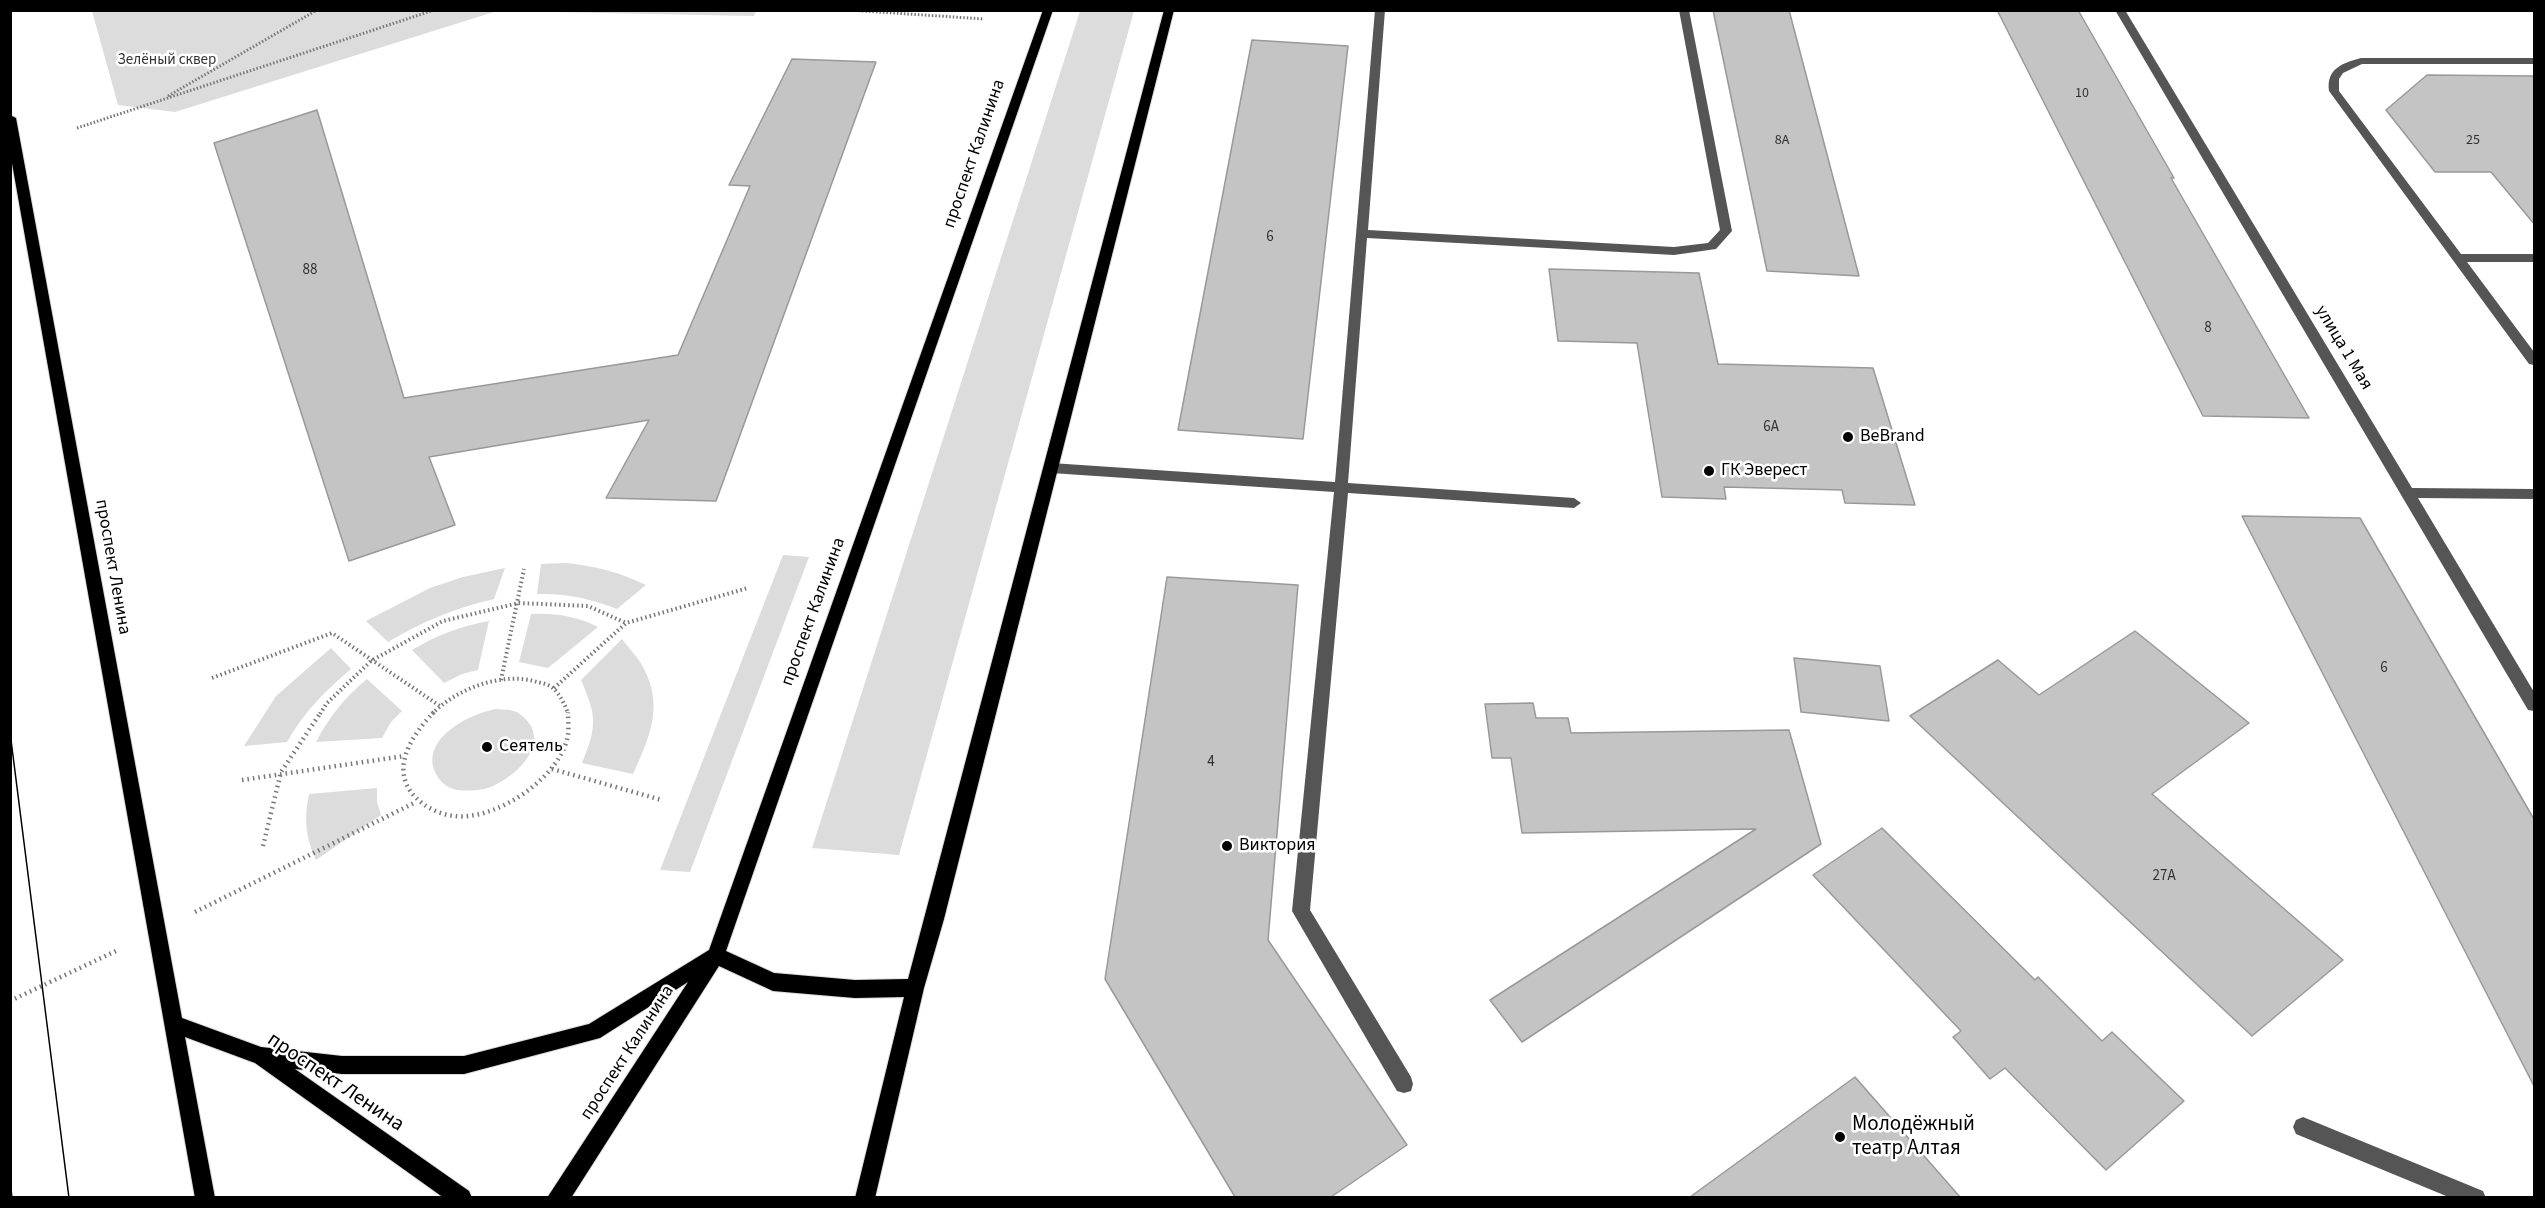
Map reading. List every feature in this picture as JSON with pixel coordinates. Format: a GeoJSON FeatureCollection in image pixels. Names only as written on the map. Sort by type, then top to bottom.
{"type":"FeatureCollection","features":[{"type":"Feature","properties":{"kind":"main road","name":"проспект Калинина"},"geometry":{"type":"LineString","coordinates":[[557,1197],[566,1188],[716,955],[1048,10]]}},
{"type":"Feature","properties":{"kind":"main road"},"geometry":{"type":"LineString","coordinates":[[865,1197],[915,988],[1169,10]]}},
{"type":"Feature","properties":{"kind":"main road","name":"проспект Ленина"},"geometry":{"type":"LineString","coordinates":[[10,118],[205,1197]]}},
{"type":"Feature","properties":{"kind":"main road"},"geometry":{"type":"LineString","coordinates":[[261,1056],[342,1065],[464,1065],[593,1032],[716,955],[773,981],[855,989],[915,988]]}},
{"type":"Feature","properties":{"kind":"main road","name":"проспект Ленина"},"geometry":{"type":"LineString","coordinates":[[173,1024],[261,1056],[462,1197]]}},
{"type":"Feature","properties":{"kind":"street"},"geometry":{"type":"LineString","coordinates":[[1380,10],[1341,488],[1301,911],[1404,1084]]}},
{"type":"Feature","properties":{"kind":"street"},"geometry":{"type":"LineString","coordinates":[[1362,234],[1674,251],[1712,246],[1726,231],[1684,10]]}},
{"type":"Feature","properties":{"kind":"street","name":"улица 1 Мая"},"geometry":{"type":"LineString","coordinates":[[2120,10],[2535,705]]}},
{"type":"Feature","properties":{"kind":"street"},"geometry":{"type":"LineString","coordinates":[[2535,61],[2361,61],[2345,65],[2336,72],[2332,81],[2334,91],[2535,361]]}},
{"type":"Feature","properties":{"kind":"street"},"geometry":{"type":"LineString","coordinates":[[2457,258],[2535,258]]}},
{"type":"Feature","properties":{"kind":"street"},"geometry":{"type":"LineString","coordinates":[[1051,468],[1574,503]]}},
{"type":"Feature","properties":{"kind":"street"},"geometry":{"type":"LineString","coordinates":[[2408,493],[2535,495]]}},
{"type":"Feature","properties":{"kind":"street"},"geometry":{"type":"LineString","coordinates":[[2303,1127],[2476,1197]]}},
{"type":"Feature","properties":{"kind":"path"},"geometry":{"type":"LineString","coordinates":[[160,101],[318,10]]}},
{"type":"Feature","properties":{"kind":"path"},"geometry":{"type":"LineString","coordinates":[[77,128],[434,10]]}},
{"type":"Feature","properties":{"kind":"path"},"geometry":{"type":"LineString","coordinates":[[848,10],[984,19]]}},
{"type":"Feature","properties":{"kind":"path"},"geometry":{"type":"LineString","coordinates":[[501,680],[519,603],[524,569]]}},
{"type":"Feature","properties":{"kind":"path"},"geometry":{"type":"LineString","coordinates":[[554,688],[626,623],[748,588]]}},
{"type":"Feature","properties":{"kind":"path"},"geometry":{"type":"LineString","coordinates":[[263,846],[281,772],[327,703],[371,661],[443,621],[519,603],[588,606],[626,623]]}},
{"type":"Feature","properties":{"kind":"path"},"geometry":{"type":"LineString","coordinates":[[212,678],[332,633],[440,706]]}},
{"type":"Feature","properties":{"kind":"path"},"geometry":{"type":"LineString","coordinates":[[529,679],[554,688],[568,711],[569,736],[552,770],[536,787],[505,806],[472,816],[440,814],[416,801],[403,782],[404,756],[417,729],[440,706],[470,688],[501,680],[529,679]]}},
{"type":"Feature","properties":{"kind":"path"},"geometry":{"type":"LineString","coordinates":[[242,780],[281,772],[404,756]]}},
{"type":"Feature","properties":{"kind":"path"},"geometry":{"type":"LineString","coordinates":[[552,770],[662,800]]}},
{"type":"Feature","properties":{"kind":"path"},"geometry":{"type":"LineString","coordinates":[[268,878],[416,801]]}},
{"type":"Feature","properties":{"kind":"green space","name":"Зелёный сквер"},"geometry":{"type":"Polygon","coordinates":[[[92,10],[497,11],[175,112],[118,105],[92,10]]]}},
{"type":"Feature","properties":{"kind":"green space"},"geometry":{"type":"Polygon","coordinates":[[[498,11],[756,11],[754,16],[498,11]]]}},
{"type":"Feature","properties":{"kind":"green space"},"geometry":{"type":"Polygon","coordinates":[[[1080,11],[1134,11],[899,855],[812,848],[1080,11]]]}},
{"type":"Feature","properties":{"kind":"green space"},"geometry":{"type":"Polygon","coordinates":[[[783,555],[809,557],[690,872],[660,870],[783,555]]]}},
{"type":"Feature","properties":{"kind":"green space"},"geometry":{"type":"Polygon","coordinates":[[[566,563],[607,570],[646,585],[617,609],[577,597],[537,594],[541,564],[566,563]]]}},
{"type":"Feature","properties":{"kind":"green space"},"geometry":{"type":"Polygon","coordinates":[[[505,568],[494,599],[440,616],[388,642],[366,621],[430,588],[463,577],[505,568]]]}},
{"type":"Feature","properties":{"kind":"green space"},"geometry":{"type":"Polygon","coordinates":[[[531,614],[565,616],[598,627],[548,668],[519,662],[531,614]]]}},
{"type":"Feature","properties":{"kind":"green space"},"geometry":{"type":"Polygon","coordinates":[[[489,621],[478,670],[462,674],[444,683],[412,650],[449,632],[489,621]]]}},
{"type":"Feature","properties":{"kind":"green space"},"geometry":{"type":"Polygon","coordinates":[[[622,639],[642,665],[653,696],[654,709],[649,735],[633,774],[582,763],[593,722],[590,703],[581,680],[622,639]]]}},
{"type":"Feature","properties":{"kind":"green space"},"geometry":{"type":"Polygon","coordinates":[[[331,648],[351,669],[316,702],[287,742],[244,746],[276,696],[331,648]]]}},
{"type":"Feature","properties":{"kind":"green space"},"geometry":{"type":"Polygon","coordinates":[[[367,679],[402,711],[391,722],[382,738],[316,742],[338,708],[367,679]]]}},
{"type":"Feature","properties":{"kind":"green space"},"geometry":{"type":"Polygon","coordinates":[[[496,709],[514,711],[528,722],[534,735],[530,754],[517,770],[493,786],[484,789],[457,790],[447,786],[436,774],[433,761],[434,750],[440,739],[473,716],[496,709]]]}},
{"type":"Feature","properties":{"kind":"green space"},"geometry":{"type":"Polygon","coordinates":[[[377,788],[377,802],[381,815],[316,860],[306,827],[309,794],[377,788]]]}},
{"type":"Feature","properties":{"kind":"building"},"geometry":{"type":"Polygon","coordinates":[[[1713,10],[1789,10],[1859,276],[1767,271],[1713,10]]]}},
{"type":"Feature","properties":{"kind":"building"},"geometry":{"type":"Polygon","coordinates":[[[1997,10],[2078,10],[2174,178],[2171,178],[2309,418],[2203,416],[1997,10]]]}},
{"type":"Feature","properties":{"kind":"building"},"geometry":{"type":"Polygon","coordinates":[[[1252,40],[1348,46],[1303,439],[1178,430],[1252,40]]]}},
{"type":"Feature","properties":{"kind":"building"},"geometry":{"type":"Polygon","coordinates":[[[792,59],[876,62],[716,501],[606,498],[649,420],[429,457],[455,525],[349,561],[214,143],[317,110],[404,398],[678,355],[750,186],[729,185],[792,59]]]}},
{"type":"Feature","properties":{"kind":"building"},"geometry":{"type":"Polygon","coordinates":[[[2427,75],[2535,76],[2535,225],[2491,172],[2435,172],[2386,110],[2427,75]]]}},
{"type":"Feature","properties":{"kind":"building"},"geometry":{"type":"Polygon","coordinates":[[[1549,269],[1699,273],[1718,364],[1873,368],[1915,505],[1845,503],[1842,490],[1724,487],[1726,499],[1662,497],[1637,343],[1558,341],[1549,269]]]}},
{"type":"Feature","properties":{"kind":"building"},"geometry":{"type":"Polygon","coordinates":[[[2242,516],[2360,518],[2535,821],[2535,1088],[2242,516]]]}},
{"type":"Feature","properties":{"kind":"building"},"geometry":{"type":"Polygon","coordinates":[[[1167,577],[1298,585],[1268,940],[1407,1145],[1331,1197],[1235,1197],[1105,979],[1167,577]]]}},
{"type":"Feature","properties":{"kind":"building"},"geometry":{"type":"Polygon","coordinates":[[[2135,631],[2249,723],[2152,794],[2343,960],[2252,1036],[1910,716],[1998,660],[2039,695],[2135,631]]]}},
{"type":"Feature","properties":{"kind":"building"},"geometry":{"type":"Polygon","coordinates":[[[1794,658],[1880,666],[1889,721],[1801,712],[1794,658]]]}},
{"type":"Feature","properties":{"kind":"building"},"geometry":{"type":"Polygon","coordinates":[[[1533,703],[1536,718],[1568,718],[1571,733],[1789,730],[1821,844],[1522,1042],[1490,1000],[1756,829],[1522,833],[1511,758],[1492,758],[1485,704],[1533,703]]]}},
{"type":"Feature","properties":{"kind":"building"},"geometry":{"type":"Polygon","coordinates":[[[1882,828],[2035,980],[2038,977],[2102,1041],[2112,1032],[2184,1101],[2106,1170],[2005,1068],[1990,1079],[1953,1037],[1961,1031],[1813,875],[1882,828]]]}},
{"type":"Feature","properties":{"kind":"building","name":"Молодёжный театр Алтая"},"geometry":{"type":"Polygon","coordinates":[[[1855,1077],[1960,1197],[1690,1197],[1855,1077]]]}},
{"type":"Feature","properties":{"kind":"tram line"},"geometry":{"type":"LineString","coordinates":[[10,732],[69,1198]]}},
{"type":"Feature","properties":{"kind":"tram line"},"geometry":{"type":"LineString","coordinates":[[10,1180],[12,1198]]}},
{"type":"Feature","properties":{"kind":"place","name":"BeBrand"},"geometry":{"type":"Point","coordinates":[1848,437]}},
{"type":"Feature","properties":{"kind":"place","name":"ГК Эверест"},"geometry":{"type":"Point","coordinates":[1709,471]}},
{"type":"Feature","properties":{"kind":"place","name":"Сеятель"},"geometry":{"type":"Point","coordinates":[487,747]}},
{"type":"Feature","properties":{"kind":"place","name":"Виктория"},"geometry":{"type":"Point","coordinates":[1227,846]}},
{"type":"Feature","properties":{"kind":"place","name":"Молодёжный театр Алтая"},"geometry":{"type":"Point","coordinates":[1840,1137]}}]}
